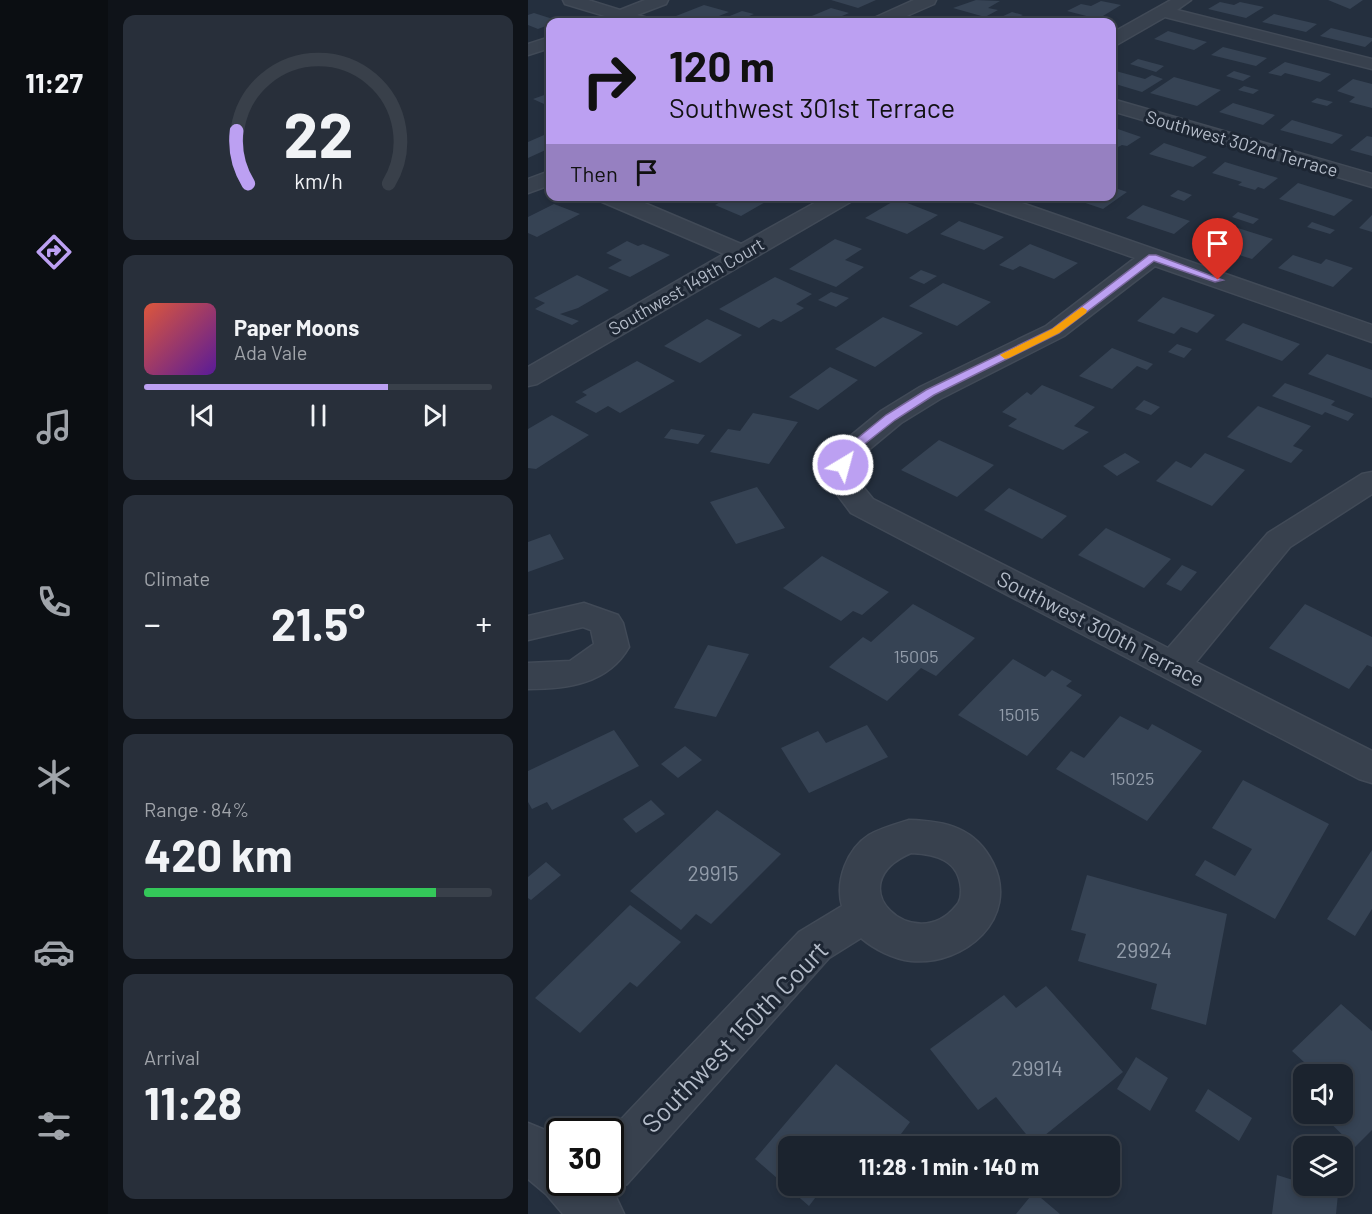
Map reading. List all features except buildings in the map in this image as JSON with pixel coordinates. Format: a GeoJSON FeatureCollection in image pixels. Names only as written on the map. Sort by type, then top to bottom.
{"type":"FeatureCollection","features":[{"type":"Feature","properties":{"kind":"street"},"geometry":{"type":"LineString","coordinates":[[571,0],[629,18]]}},
{"type":"Feature","properties":{"kind":"street"},"geometry":{"type":"LineString","coordinates":[[612,18],[660,0]]}},
{"type":"Feature","properties":{"kind":"street"},"geometry":{"type":"LineString","coordinates":[[889,18],[928,0]]}},
{"type":"Feature","properties":{"kind":"street"},"geometry":{"type":"LineString","coordinates":[[1116,38],[1184,0]]}},
{"type":"Feature","properties":{"kind":"street"},"geometry":{"type":"LineString","coordinates":[[1164,12],[1372,64]]}},
{"type":"Feature","properties":{"kind":"street"},"geometry":{"type":"LineString","coordinates":[[528,50],[546,43]]}},
{"type":"Feature","properties":{"kind":"street","name":"Southwest 302nd Terrace"},"geometry":{"type":"LineString","coordinates":[[1116,106],[1372,181]]}},
{"type":"Feature","properties":{"kind":"street"},"geometry":{"type":"LineString","coordinates":[[528,187],[546,179]]}},
{"type":"Feature","properties":{"kind":"street"},"geometry":{"type":"LineString","coordinates":[[620,201],[742,253]]}},
{"type":"Feature","properties":{"kind":"street","name":"Southwest 149th Court"},"geometry":{"type":"LineString","coordinates":[[528,378],[835,201]]}},
{"type":"Feature","properties":{"kind":"street"},"geometry":{"type":"LineString","coordinates":[[994,201],[1372,334]]}},
{"type":"Feature","properties":{"kind":"street","name":"Southwest 300th Terrace"},"geometry":{"type":"LineString","coordinates":[[1152,257],[1055,331],[930,393],[891,417],[847,453],[839,477],[862,506],[1372,768]]}},
{"type":"Feature","properties":{"kind":"street"},"geometry":{"type":"LineString","coordinates":[[1174,665],[1279,540],[1372,481]]}},
{"type":"Feature","properties":{"kind":"street"},"geometry":{"type":"LineString","coordinates":[[528,628],[584,615],[606,623],[612,647],[599,661],[571,676],[528,676]]}},
{"type":"Feature","properties":{"kind":"street","name":"Southwest 150th Court"},"geometry":{"type":"LineString","coordinates":[[624,1147],[814,945],[865,914]]}},
{"type":"Feature","properties":{"kind":"street"},"geometry":{"type":"LineString","coordinates":[[528,1147],[546,1159]]}},
{"type":"Feature","properties":{"kind":"slow traffic"},"geometry":{"type":"LineString","coordinates":[[1005,355],[1055,331],[1082,310]]}},
{"type":"Feature","properties":{"kind":"route"},"geometry":{"type":"LineString","coordinates":[[843,465],[847,453],[891,417],[930,393],[1055,331],[1152,257],[1218,280]]}}]}
